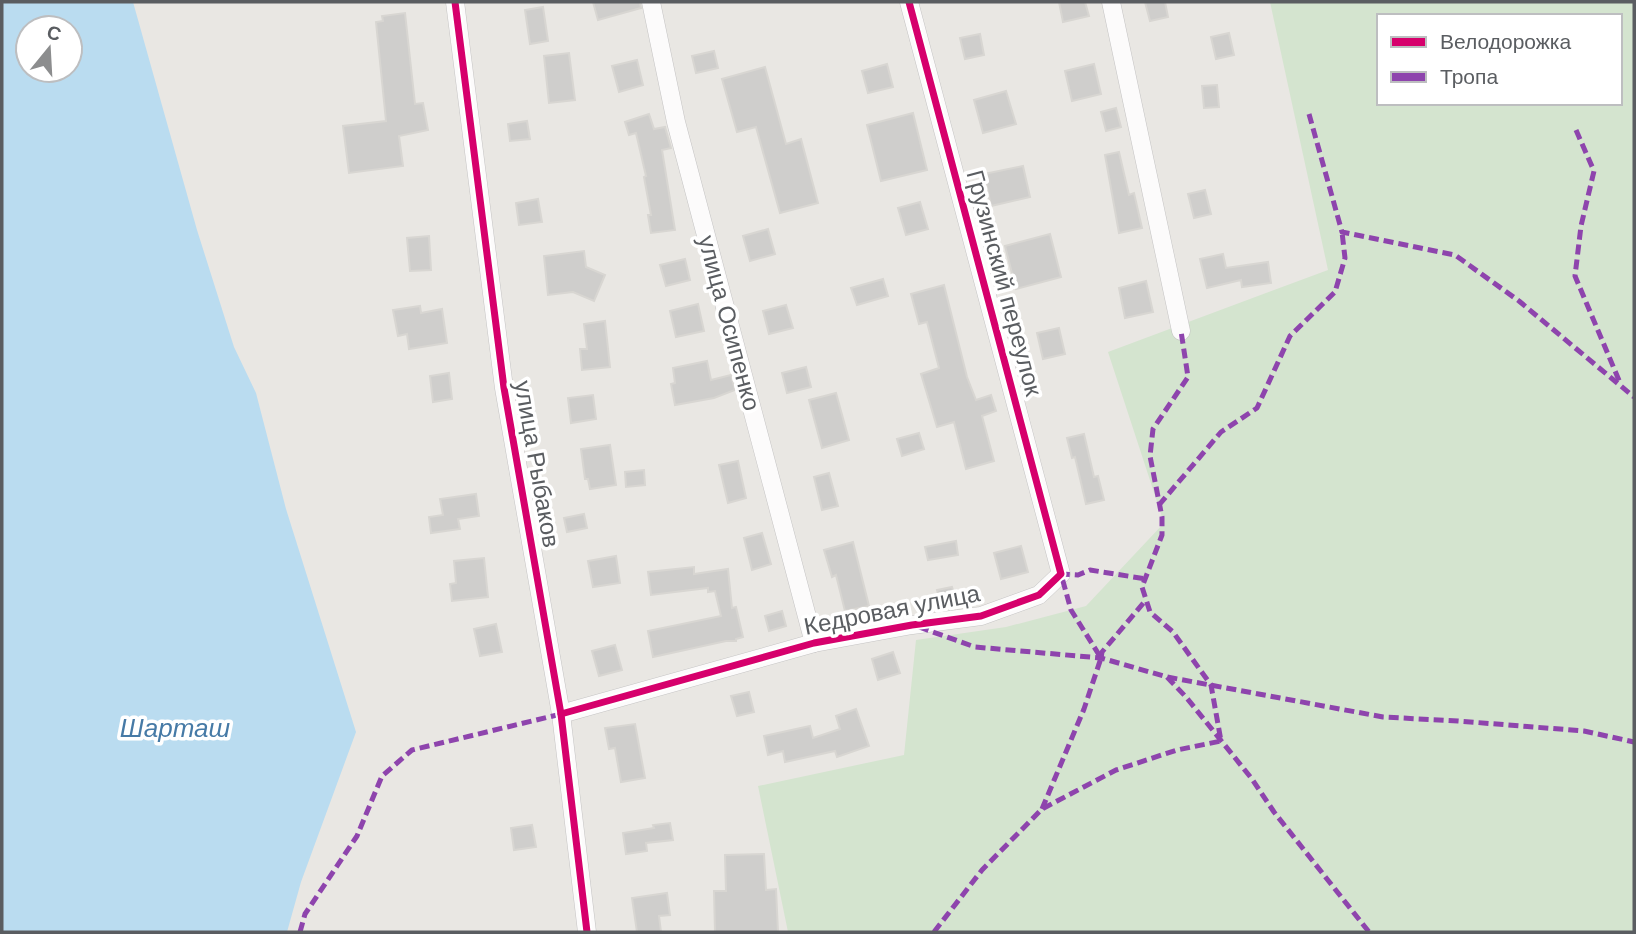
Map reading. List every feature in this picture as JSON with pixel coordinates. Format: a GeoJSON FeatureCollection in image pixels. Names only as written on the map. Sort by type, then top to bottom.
{"type":"FeatureCollection","features":[{"type":"Feature","properties":{"kind":"street","name":"улица Рыбаков"},"geometry":{"type":"LineString","coordinates":[[455,2],[504,388],[561,714],[587,932]]}},
{"type":"Feature","properties":{"kind":"street","name":"улица Осипенко"},"geometry":{"type":"LineString","coordinates":[[651,2],[676,122],[814,643]]}},
{"type":"Feature","properties":{"kind":"street","name":"Грузинский переулок"},"geometry":{"type":"LineString","coordinates":[[909,2],[1061,574]]}},
{"type":"Feature","properties":{"kind":"street"},"geometry":{"type":"LineString","coordinates":[[1111,2],[1181,331]]}},
{"type":"Feature","properties":{"kind":"street","name":"Кедровая улица"},"geometry":{"type":"LineString","coordinates":[[561,714],[814,643],[912,625],[981,616],[1039,595],[1061,574]]}},
{"type":"Feature","properties":{"kind":"green space"},"geometry":{"type":"Polygon","coordinates":[[[1270,2],[1634,2],[1634,932],[788,932],[758,786],[904,755],[916,640],[1006,627],[1086,606],[1164,523],[1108,352],[1328,270],[1270,2]]]}},
{"type":"Feature","properties":{"kind":"water","name":"Шарташ"},"geometry":{"type":"Polygon","coordinates":[[[2,2],[133,2],[197,230],[234,347],[256,393],[286,509],[356,732],[301,882],[287,932],[2,932],[2,2]]]}},
{"type":"Feature","properties":{"kind":"building"},"geometry":{"type":"Polygon","coordinates":[[[593,2],[640,2],[641,8],[598,20],[593,2]]]}},
{"type":"Feature","properties":{"kind":"building"},"geometry":{"type":"Polygon","coordinates":[[[1059,2],[1085,2],[1089,16],[1063,22],[1059,2]]]}},
{"type":"Feature","properties":{"kind":"building"},"geometry":{"type":"Polygon","coordinates":[[[1145,2],[1165,2],[1168,17],[1150,21],[1145,2]]]}},
{"type":"Feature","properties":{"kind":"building"},"geometry":{"type":"Polygon","coordinates":[[[543,7],[548,41],[530,44],[525,10],[543,7]]]}},
{"type":"Feature","properties":{"kind":"building"},"geometry":{"type":"Polygon","coordinates":[[[405,13],[415,104],[423,103],[428,130],[399,136],[403,166],[349,173],[343,126],[386,121],[376,22],[383,21],[382,16],[405,13]]]}},
{"type":"Feature","properties":{"kind":"building"},"geometry":{"type":"Polygon","coordinates":[[[1229,33],[1234,55],[1216,59],[1211,37],[1229,33]]]}},
{"type":"Feature","properties":{"kind":"building"},"geometry":{"type":"Polygon","coordinates":[[[980,34],[984,55],[965,59],[960,38],[980,34]]]}},
{"type":"Feature","properties":{"kind":"building"},"geometry":{"type":"Polygon","coordinates":[[[714,51],[718,68],[696,73],[692,56],[714,51]]]}},
{"type":"Feature","properties":{"kind":"building"},"geometry":{"type":"Polygon","coordinates":[[[569,53],[575,100],[549,103],[544,56],[569,53]]]}},
{"type":"Feature","properties":{"kind":"building"},"geometry":{"type":"Polygon","coordinates":[[[637,60],[643,85],[619,92],[612,66],[637,60]]]}},
{"type":"Feature","properties":{"kind":"building"},"geometry":{"type":"Polygon","coordinates":[[[887,64],[893,87],[868,93],[862,71],[887,64]]]}},
{"type":"Feature","properties":{"kind":"building"},"geometry":{"type":"Polygon","coordinates":[[[1094,64],[1101,94],[1072,101],[1065,71],[1094,64]]]}},
{"type":"Feature","properties":{"kind":"building"},"geometry":{"type":"Polygon","coordinates":[[[765,67],[786,144],[801,139],[818,203],[780,213],[756,127],[737,132],[722,79],[765,67]]]}},
{"type":"Feature","properties":{"kind":"building"},"geometry":{"type":"Polygon","coordinates":[[[1217,85],[1219,107],[1204,108],[1202,86],[1217,85]]]}},
{"type":"Feature","properties":{"kind":"building"},"geometry":{"type":"Polygon","coordinates":[[[1006,91],[1016,124],[983,133],[974,100],[1006,91]]]}},
{"type":"Feature","properties":{"kind":"building"},"geometry":{"type":"Polygon","coordinates":[[[1116,108],[1121,127],[1106,131],[1101,112],[1116,108]]]}},
{"type":"Feature","properties":{"kind":"building"},"geometry":{"type":"Polygon","coordinates":[[[913,113],[927,170],[881,181],[867,125],[913,113]]]}},
{"type":"Feature","properties":{"kind":"building"},"geometry":{"type":"Polygon","coordinates":[[[649,114],[654,129],[665,127],[671,148],[662,150],[675,230],[651,233],[646,176],[636,133],[629,135],[625,122],[649,114]]]}},
{"type":"Feature","properties":{"kind":"building"},"geometry":{"type":"Polygon","coordinates":[[[527,121],[530,139],[510,141],[508,124],[527,121]]]}},
{"type":"Feature","properties":{"kind":"building"},"geometry":{"type":"Polygon","coordinates":[[[1119,152],[1129,195],[1134,193],[1142,228],[1119,233],[1105,155],[1119,152]]]}},
{"type":"Feature","properties":{"kind":"building"},"geometry":{"type":"Polygon","coordinates":[[[1023,166],[1030,197],[991,206],[984,174],[1023,166]]]}},
{"type":"Feature","properties":{"kind":"building"},"geometry":{"type":"Polygon","coordinates":[[[1205,190],[1211,214],[1194,218],[1188,194],[1205,190]]]}},
{"type":"Feature","properties":{"kind":"building"},"geometry":{"type":"Polygon","coordinates":[[[538,199],[542,222],[519,225],[516,203],[538,199]]]}},
{"type":"Feature","properties":{"kind":"building"},"geometry":{"type":"Polygon","coordinates":[[[920,202],[928,229],[906,235],[898,208],[920,202]]]}},
{"type":"Feature","properties":{"kind":"building"},"geometry":{"type":"Polygon","coordinates":[[[768,229],[775,254],[750,261],[743,236],[768,229]]]}},
{"type":"Feature","properties":{"kind":"building"},"geometry":{"type":"Polygon","coordinates":[[[1050,234],[1061,277],[1016,289],[1005,246],[1050,234]]]}},
{"type":"Feature","properties":{"kind":"building"},"geometry":{"type":"Polygon","coordinates":[[[429,236],[431,270],[410,271],[407,238],[429,236]]]}},
{"type":"Feature","properties":{"kind":"building"},"geometry":{"type":"Polygon","coordinates":[[[584,251],[586,267],[605,275],[594,301],[573,292],[548,295],[544,256],[584,251]]]}},
{"type":"Feature","properties":{"kind":"building"},"geometry":{"type":"Polygon","coordinates":[[[1223,254],[1226,268],[1268,262],[1271,283],[1242,287],[1241,280],[1207,288],[1200,259],[1223,254]]]}},
{"type":"Feature","properties":{"kind":"building"},"geometry":{"type":"Polygon","coordinates":[[[685,259],[690,280],[666,286],[660,265],[685,259]]]}},
{"type":"Feature","properties":{"kind":"building"},"geometry":{"type":"Polygon","coordinates":[[[883,279],[888,296],[857,305],[851,288],[883,279]]]}},
{"type":"Feature","properties":{"kind":"building"},"geometry":{"type":"Polygon","coordinates":[[[1146,281],[1153,312],[1125,318],[1119,288],[1146,281]]]}},
{"type":"Feature","properties":{"kind":"building"},"geometry":{"type":"Polygon","coordinates":[[[944,285],[967,377],[976,400],[991,395],[996,411],[982,416],[994,461],[966,469],[954,422],[937,427],[921,374],[939,368],[927,322],[919,324],[911,294],[944,285]]]}},
{"type":"Feature","properties":{"kind":"building"},"geometry":{"type":"Polygon","coordinates":[[[698,304],[704,331],[676,337],[670,311],[698,304]]]}},
{"type":"Feature","properties":{"kind":"building"},"geometry":{"type":"Polygon","coordinates":[[[786,305],[793,328],[769,334],[763,311],[786,305]]]}},
{"type":"Feature","properties":{"kind":"building"},"geometry":{"type":"Polygon","coordinates":[[[420,306],[421,313],[442,309],[447,343],[409,349],[407,334],[398,336],[393,310],[420,306]]]}},
{"type":"Feature","properties":{"kind":"building"},"geometry":{"type":"Polygon","coordinates":[[[605,321],[610,367],[582,370],[580,349],[587,349],[584,324],[605,321]]]}},
{"type":"Feature","properties":{"kind":"building"},"geometry":{"type":"Polygon","coordinates":[[[1059,328],[1065,354],[1043,359],[1037,333],[1059,328]]]}},
{"type":"Feature","properties":{"kind":"building"},"geometry":{"type":"Polygon","coordinates":[[[707,361],[711,380],[731,375],[735,390],[714,398],[675,405],[671,384],[675,383],[673,368],[707,361]]]}},
{"type":"Feature","properties":{"kind":"building"},"geometry":{"type":"Polygon","coordinates":[[[806,367],[811,387],[787,393],[782,373],[806,367]]]}},
{"type":"Feature","properties":{"kind":"building"},"geometry":{"type":"Polygon","coordinates":[[[449,373],[452,399],[433,402],[430,376],[449,373]]]}},
{"type":"Feature","properties":{"kind":"building"},"geometry":{"type":"Polygon","coordinates":[[[836,393],[849,440],[822,448],[809,400],[836,393]]]}},
{"type":"Feature","properties":{"kind":"building"},"geometry":{"type":"Polygon","coordinates":[[[593,395],[596,419],[571,423],[568,398],[593,395]]]}},
{"type":"Feature","properties":{"kind":"building"},"geometry":{"type":"Polygon","coordinates":[[[919,433],[924,449],[902,456],[897,439],[919,433]]]}},
{"type":"Feature","properties":{"kind":"building"},"geometry":{"type":"Polygon","coordinates":[[[1084,434],[1094,477],[1098,476],[1104,500],[1086,504],[1075,457],[1072,458],[1067,438],[1084,434]]]}},
{"type":"Feature","properties":{"kind":"building"},"geometry":{"type":"Polygon","coordinates":[[[610,445],[616,485],[590,489],[588,479],[585,479],[581,449],[610,445]]]}},
{"type":"Feature","properties":{"kind":"building"},"geometry":{"type":"Polygon","coordinates":[[[738,461],[746,498],[728,503],[719,465],[738,461]]]}},
{"type":"Feature","properties":{"kind":"building"},"geometry":{"type":"Polygon","coordinates":[[[644,470],[645,485],[626,487],[625,472],[644,470]]]}},
{"type":"Feature","properties":{"kind":"building"},"geometry":{"type":"Polygon","coordinates":[[[829,473],[838,506],[822,510],[814,477],[829,473]]]}},
{"type":"Feature","properties":{"kind":"building"},"geometry":{"type":"Polygon","coordinates":[[[476,494],[479,516],[458,519],[460,529],[431,533],[429,517],[443,515],[440,499],[476,494]]]}},
{"type":"Feature","properties":{"kind":"building"},"geometry":{"type":"Polygon","coordinates":[[[584,514],[587,528],[567,532],[564,518],[584,514]]]}},
{"type":"Feature","properties":{"kind":"building"},"geometry":{"type":"Polygon","coordinates":[[[762,533],[771,564],[752,570],[744,538],[762,533]]]}},
{"type":"Feature","properties":{"kind":"building"},"geometry":{"type":"Polygon","coordinates":[[[956,541],[958,555],[928,560],[925,547],[956,541]]]}},
{"type":"Feature","properties":{"kind":"building"},"geometry":{"type":"Polygon","coordinates":[[[853,542],[869,606],[845,611],[836,575],[832,577],[824,550],[853,542]]]}},
{"type":"Feature","properties":{"kind":"building"},"geometry":{"type":"Polygon","coordinates":[[[1021,546],[1028,572],[1001,579],[994,553],[1021,546]]]}},
{"type":"Feature","properties":{"kind":"building"},"geometry":{"type":"Polygon","coordinates":[[[616,556],[620,583],[593,587],[588,561],[616,556]]]}},
{"type":"Feature","properties":{"kind":"building"},"geometry":{"type":"Polygon","coordinates":[[[484,558],[488,597],[452,601],[450,584],[456,583],[454,561],[484,558]]]}},
{"type":"Feature","properties":{"kind":"building"},"geometry":{"type":"Polygon","coordinates":[[[694,567],[694,574],[728,569],[732,608],[736,607],[743,637],[736,641],[653,657],[648,631],[721,616],[715,591],[708,592],[708,588],[651,595],[648,572],[694,567]]]}},
{"type":"Feature","properties":{"kind":"building"},"geometry":{"type":"Polygon","coordinates":[[[952,587],[958,607],[942,610],[937,590],[952,587]]]}},
{"type":"Feature","properties":{"kind":"building"},"geometry":{"type":"Polygon","coordinates":[[[782,611],[786,626],[769,631],[765,616],[782,611]]]}},
{"type":"Feature","properties":{"kind":"building"},"geometry":{"type":"Polygon","coordinates":[[[496,624],[502,652],[480,656],[474,629],[496,624]]]}},
{"type":"Feature","properties":{"kind":"building"},"geometry":{"type":"Polygon","coordinates":[[[615,645],[622,670],[599,676],[592,651],[615,645]]]}},
{"type":"Feature","properties":{"kind":"building"},"geometry":{"type":"Polygon","coordinates":[[[893,652],[900,673],[878,680],[872,659],[893,652]]]}},
{"type":"Feature","properties":{"kind":"building"},"geometry":{"type":"Polygon","coordinates":[[[749,692],[754,712],[737,716],[731,696],[749,692]]]}},
{"type":"Feature","properties":{"kind":"building"},"geometry":{"type":"Polygon","coordinates":[[[856,709],[869,746],[837,757],[835,751],[785,762],[783,751],[768,755],[764,736],[810,726],[813,738],[840,729],[836,716],[856,709]]]}},
{"type":"Feature","properties":{"kind":"building"},"geometry":{"type":"Polygon","coordinates":[[[635,724],[645,778],[621,782],[615,748],[609,749],[605,728],[635,724]]]}},
{"type":"Feature","properties":{"kind":"building"},"geometry":{"type":"Polygon","coordinates":[[[670,823],[673,840],[646,843],[647,851],[626,854],[623,833],[670,823]]]}},
{"type":"Feature","properties":{"kind":"building"},"geometry":{"type":"Polygon","coordinates":[[[532,825],[536,847],[514,850],[511,828],[532,825]]]}},
{"type":"Feature","properties":{"kind":"building"},"geometry":{"type":"Polygon","coordinates":[[[764,854],[766,890],[776,889],[778,932],[715,932],[714,891],[726,891],[725,855],[764,854]]]}},
{"type":"Feature","properties":{"kind":"building"},"geometry":{"type":"Polygon","coordinates":[[[667,893],[670,915],[659,916],[661,932],[637,932],[632,898],[667,893]]]}},
{"type":"Feature","properties":{"kind":"marked path"},"geometry":{"type":"LineString","coordinates":[[1309,114],[1342,232],[1455,255],[1519,301],[1634,397]]}},
{"type":"Feature","properties":{"kind":"marked path"},"geometry":{"type":"LineString","coordinates":[[1576,130],[1594,171],[1581,226],[1575,276],[1621,385]]}},
{"type":"Feature","properties":{"kind":"marked path"},"geometry":{"type":"LineString","coordinates":[[1159,505],[1221,432],[1257,408],[1290,336],[1335,292],[1345,258],[1342,232]]}},
{"type":"Feature","properties":{"kind":"marked path"},"geometry":{"type":"LineString","coordinates":[[934,932],[982,870],[1042,809],[1116,770],[1177,750],[1221,741],[1211,685],[1173,632],[1150,612],[1142,587],[1162,535],[1162,517],[1150,456],[1153,429],[1188,377],[1181,331]]}},
{"type":"Feature","properties":{"kind":"marked path"},"geometry":{"type":"LineString","coordinates":[[1042,809],[1084,709],[1101,658],[1071,610],[1061,574],[1078,575],[1090,570],[1146,579]]}},
{"type":"Feature","properties":{"kind":"marked path"},"geometry":{"type":"LineString","coordinates":[[1101,658],[1102,652],[1146,600]]}},
{"type":"Feature","properties":{"kind":"marked path"},"geometry":{"type":"LineString","coordinates":[[919,627],[975,647],[1101,658],[1167,677],[1383,717],[1584,731],[1634,742]]}},
{"type":"Feature","properties":{"kind":"marked path"},"geometry":{"type":"LineString","coordinates":[[1167,677],[1252,779],[1274,812],[1369,932]]}},
{"type":"Feature","properties":{"kind":"marked path"},"geometry":{"type":"LineString","coordinates":[[300,932],[305,914],[357,836],[382,776],[412,750],[561,714]]}},
{"type":"Feature","properties":{"kind":"cycle path"},"geometry":{"type":"LineString","coordinates":[[455,2],[504,388],[561,714],[587,932]]}},
{"type":"Feature","properties":{"kind":"cycle path"},"geometry":{"type":"LineString","coordinates":[[561,714],[814,643],[912,625],[981,616],[1039,595],[1061,574],[909,2]]}}]}
